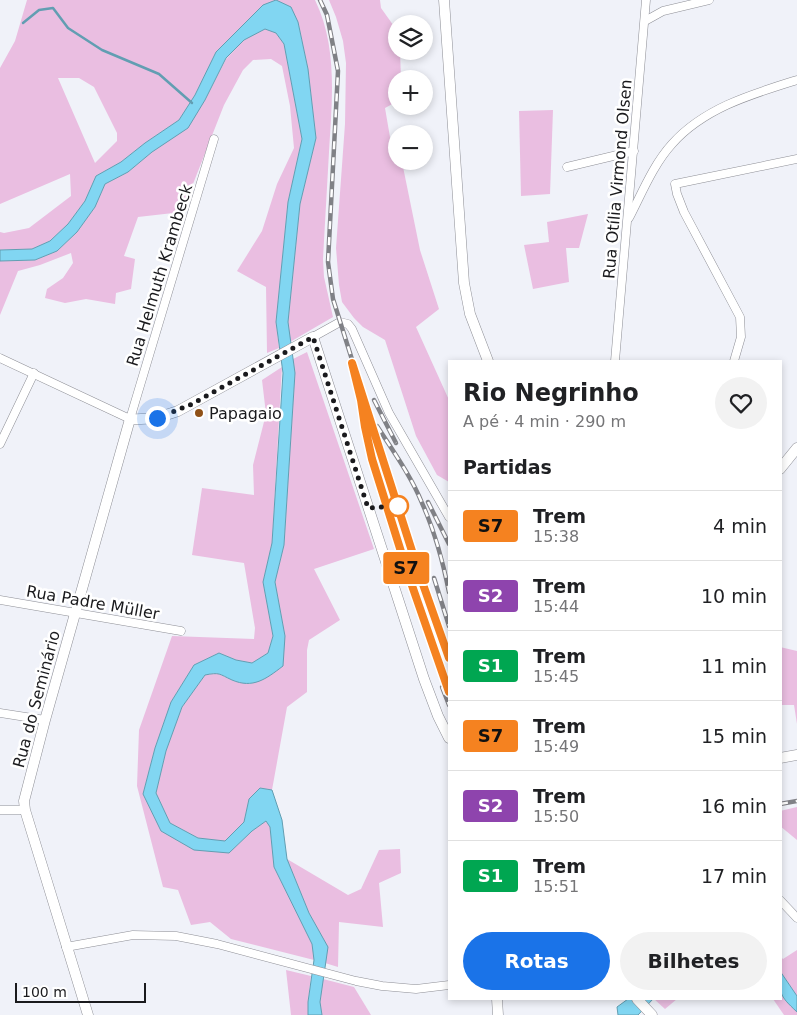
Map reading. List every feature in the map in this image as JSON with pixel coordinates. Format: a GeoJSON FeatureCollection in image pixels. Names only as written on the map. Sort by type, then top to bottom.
{"type":"FeatureCollection","features":[{"type":"Feature","properties":{"kind":"street"},"geometry":{"type":"LineString","coordinates":[[444,0],[465,288],[470,314],[488,360]]}},
{"type":"Feature","properties":{"kind":"street","name":"Rua Otília Virmond Olsen"},"geometry":{"type":"LineString","coordinates":[[615,360],[646,0]]}},
{"type":"Feature","properties":{"kind":"street"},"geometry":{"type":"LineString","coordinates":[[645,21],[663,11],[708,0]]}},
{"type":"Feature","properties":{"kind":"street"},"geometry":{"type":"LineString","coordinates":[[628,221],[662,156],[684,132],[700,120],[728,104],[797,80]]}},
{"type":"Feature","properties":{"kind":"street","name":"Rua Helmuth Krambeck"},"geometry":{"type":"LineString","coordinates":[[130,419],[214,139]]}},
{"type":"Feature","properties":{"kind":"street"},"geometry":{"type":"LineString","coordinates":[[567,167],[634,151]]}},
{"type":"Feature","properties":{"kind":"street"},"geometry":{"type":"LineString","coordinates":[[734,360],[741,337],[740,317],[682,207],[675,184],[797,159]]}},
{"type":"Feature","properties":{"kind":"street"},"geometry":{"type":"LineString","coordinates":[[0,358],[130,419],[146,420],[178,411],[340,322],[348,324],[352,329],[389,413],[448,515]]}},
{"type":"Feature","properties":{"kind":"street"},"geometry":{"type":"LineString","coordinates":[[313,337],[424,679],[448,736]]}},
{"type":"Feature","properties":{"kind":"street"},"geometry":{"type":"LineString","coordinates":[[0,444],[34,373]]}},
{"type":"Feature","properties":{"kind":"street","name":"Rua do Seminário"},"geometry":{"type":"LineString","coordinates":[[88,1015],[25,810],[24,801],[74,612],[130,419]]}},
{"type":"Feature","properties":{"kind":"street"},"geometry":{"type":"LineString","coordinates":[[782,467],[797,448]]}},
{"type":"Feature","properties":{"kind":"street","name":"Rua Padre Müller"},"geometry":{"type":"LineString","coordinates":[[0,600],[181,631]]}},
{"type":"Feature","properties":{"kind":"street"},"geometry":{"type":"LineString","coordinates":[[0,713],[45,720]]}},
{"type":"Feature","properties":{"kind":"street"},"geometry":{"type":"LineString","coordinates":[[782,758],[797,755]]}},
{"type":"Feature","properties":{"kind":"street"},"geometry":{"type":"LineString","coordinates":[[0,810],[25,810]]}},
{"type":"Feature","properties":{"kind":"street"},"geometry":{"type":"LineString","coordinates":[[782,902],[797,918]]}},
{"type":"Feature","properties":{"kind":"street"},"geometry":{"type":"LineString","coordinates":[[66,947],[133,935],[162,934],[203,940],[368,983],[406,989],[448,985]]}},
{"type":"Feature","properties":{"kind":"street"},"geometry":{"type":"LineString","coordinates":[[497,1000],[498,1015]]}},
{"type":"Feature","properties":{"kind":"street"},"geometry":{"type":"LineString","coordinates":[[638,1000],[651,1015]]}},
{"type":"Feature","properties":{"kind":"shaded area"},"geometry":{"type":"Polygon","coordinates":[[[27,0],[315,0],[327,36],[332,74],[323,259],[324,277],[333,317],[290,342],[288,322],[300,204],[316,138],[308,69],[298,22],[276,1],[263,5],[216,52],[195,95],[179,120],[121,162],[96,176],[85,201],[68,224],[50,241],[32,249],[0,250],[0,232],[4,233],[29,228],[71,196],[70,174],[0,204],[0,68],[15,41],[27,0]],[[58,78],[95,163],[117,141],[117,133],[94,87],[79,78],[58,78]]]}},
{"type":"Feature","properties":{"kind":"shaded area"},"geometry":{"type":"Polygon","coordinates":[[[329,0],[380,0],[381,8],[388,18],[388,60],[400,60],[401,70],[388,70],[388,106],[385,108],[388,126],[388,170],[404,170],[420,250],[439,309],[416,327],[448,398],[448,481],[437,475],[416,436],[385,340],[363,327],[342,302],[336,248],[345,124],[346,63],[343,41],[329,0]]]}},
{"type":"Feature","properties":{"kind":"shaded area"},"geometry":{"type":"Polygon","coordinates":[[[265,28],[276,33],[284,44],[302,139],[288,202],[276,322],[279,348],[267,353],[266,287],[237,271],[262,231],[277,184],[294,148],[290,106],[282,66],[271,59],[253,60],[243,70],[224,105],[182,212],[138,217],[124,256],[135,259],[131,289],[116,293],[115,304],[86,299],[65,303],[45,298],[47,289],[63,278],[73,263],[71,253],[18,271],[0,315],[0,261],[35,260],[57,251],[77,232],[95,207],[105,184],[128,172],[152,152],[205,100],[226,59],[244,40],[265,28]]]}},
{"type":"Feature","properties":{"kind":"shaded area"},"geometry":{"type":"Polygon","coordinates":[[[553,110],[550,194],[521,196],[519,111],[553,110]]]}},
{"type":"Feature","properties":{"kind":"shaded area"},"geometry":{"type":"Polygon","coordinates":[[[588,214],[579,248],[566,248],[569,282],[533,289],[524,245],[549,242],[547,222],[588,214]]]}},
{"type":"Feature","properties":{"kind":"shaded area"},"geometry":{"type":"Polygon","coordinates":[[[307,352],[374,549],[314,569],[340,620],[309,640],[307,650],[307,692],[287,707],[272,790],[260,788],[249,799],[244,822],[225,841],[198,838],[170,823],[156,793],[166,751],[182,707],[205,675],[218,673],[234,681],[251,684],[285,636],[275,582],[284,545],[295,373],[293,359],[307,352]]]}},
{"type":"Feature","properties":{"kind":"shaded area"},"geometry":{"type":"Polygon","coordinates":[[[282,367],[272,543],[263,582],[273,636],[268,653],[252,663],[236,660],[219,653],[194,665],[171,702],[155,748],[143,794],[161,831],[229,853],[252,831],[266,821],[270,827],[274,867],[312,944],[314,960],[231,939],[210,922],[191,925],[178,890],[163,887],[137,786],[139,730],[172,636],[254,639],[255,628],[244,563],[192,555],[202,488],[254,495],[253,465],[266,414],[262,380],[282,367]]]}},
{"type":"Feature","properties":{"kind":"shaded area"},"geometry":{"type":"Polygon","coordinates":[[[782,647],[797,651],[797,724],[794,705],[782,705],[782,647]]]}},
{"type":"Feature","properties":{"kind":"shaded area"},"geometry":{"type":"Polygon","coordinates":[[[797,807],[797,840],[782,828],[782,811],[797,807]]]}},
{"type":"Feature","properties":{"kind":"shaded area"},"geometry":{"type":"Polygon","coordinates":[[[400,849],[401,873],[379,883],[383,927],[339,922],[338,967],[325,963],[327,947],[309,913],[287,859],[348,895],[361,889],[379,850],[400,849]]]}},
{"type":"Feature","properties":{"kind":"shaded area"},"geometry":{"type":"Polygon","coordinates":[[[797,950],[797,996],[782,974],[783,959],[797,950]]]}},
{"type":"Feature","properties":{"kind":"shaded area"},"geometry":{"type":"Polygon","coordinates":[[[286,970],[311,976],[308,1015],[291,1015],[286,970]]]}},
{"type":"Feature","properties":{"kind":"shaded area"},"geometry":{"type":"Polygon","coordinates":[[[323,979],[354,987],[371,1015],[322,1015],[320,1002],[323,979]]]}},
{"type":"Feature","properties":{"kind":"shaded area"},"geometry":{"type":"Polygon","coordinates":[[[782,996],[797,1012],[797,1015],[784,1015],[774,1000],[782,1000],[782,996]]]}},
{"type":"Feature","properties":{"kind":"shaded area"},"geometry":{"type":"Polygon","coordinates":[[[655,1000],[676,1000],[665,1009],[655,1000]]]}},
{"type":"Feature","properties":{"kind":"water"},"geometry":{"type":"Polygon","coordinates":[[[276,0],[291,7],[298,22],[308,69],[316,138],[300,204],[288,322],[295,373],[284,545],[275,582],[285,636],[283,666],[265,679],[253,683],[240,683],[217,674],[205,675],[182,707],[166,751],[156,793],[170,823],[198,838],[225,841],[244,822],[249,799],[260,788],[272,790],[282,820],[287,859],[309,913],[328,947],[320,1002],[322,1015],[308,1015],[314,960],[312,944],[274,867],[270,827],[266,821],[252,831],[229,853],[194,850],[161,831],[143,794],[155,748],[171,702],[194,665],[219,653],[236,660],[252,663],[268,653],[273,636],[263,582],[272,543],[283,373],[276,322],[288,202],[302,139],[284,44],[276,33],[265,29],[244,40],[226,58],[205,100],[188,128],[152,152],[128,172],[105,184],[95,207],[77,232],[57,251],[35,260],[0,261],[0,250],[32,249],[50,241],[68,224],[85,201],[96,176],[121,162],[179,120],[195,95],[216,52],[263,5],[276,0]]]}},
{"type":"Feature","properties":{"kind":"water"},"geometry":{"type":"Polygon","coordinates":[[[782,974],[797,996],[797,1012],[782,994],[782,974]]]}},
{"type":"Feature","properties":{"kind":"water"},"geometry":{"type":"Polygon","coordinates":[[[627,1000],[652,1000],[638,1015],[618,1015],[617,1007],[627,1000]]]}},
{"type":"Feature","properties":{"kind":"waterway"},"geometry":{"type":"LineString","coordinates":[[23,23],[39,10],[53,8],[68,28],[102,50],[159,74],[192,103]]}},
{"type":"Feature","properties":{"kind":"railway"},"geometry":{"type":"LineString","coordinates":[[320,0],[327,15],[338,71],[328,262],[333,299],[419,573],[448,655]]}},
{"type":"Feature","properties":{"kind":"railway"},"geometry":{"type":"LineString","coordinates":[[374,400],[396,443]]}},
{"type":"Feature","properties":{"kind":"railway"},"geometry":{"type":"LineString","coordinates":[[363,409],[372,459],[408,574],[448,689]]}},
{"type":"Feature","properties":{"kind":"railway"},"geometry":{"type":"LineString","coordinates":[[377,426],[418,493],[438,547],[448,588]]}},
{"type":"Feature","properties":{"kind":"railway"},"geometry":{"type":"LineString","coordinates":[[428,502],[448,542]]}},
{"type":"Feature","properties":{"kind":"railway"},"geometry":{"type":"LineString","coordinates":[[434,578],[448,623]]}},
{"type":"Feature","properties":{"kind":"railway"},"geometry":{"type":"LineString","coordinates":[[442,687],[448,702]]}},
{"type":"Feature","properties":{"kind":"railway"},"geometry":{"type":"LineString","coordinates":[[782,804],[797,801]]}},
{"type":"Feature","properties":{"kind":"train","name":"S7"},"geometry":{"type":"LineString","coordinates":[[448,655],[419,573],[352,363],[372,459],[408,574],[448,689]]}},
{"type":"Feature","properties":{"kind":"place","name":"Papagaio"},"geometry":{"type":"Point","coordinates":[199,413]}},
{"type":"Feature","properties":{"kind":"route"},"geometry":{"type":"LineString","coordinates":[[157,418],[190,405],[313,337],[368,508],[398,506]]}}]}
